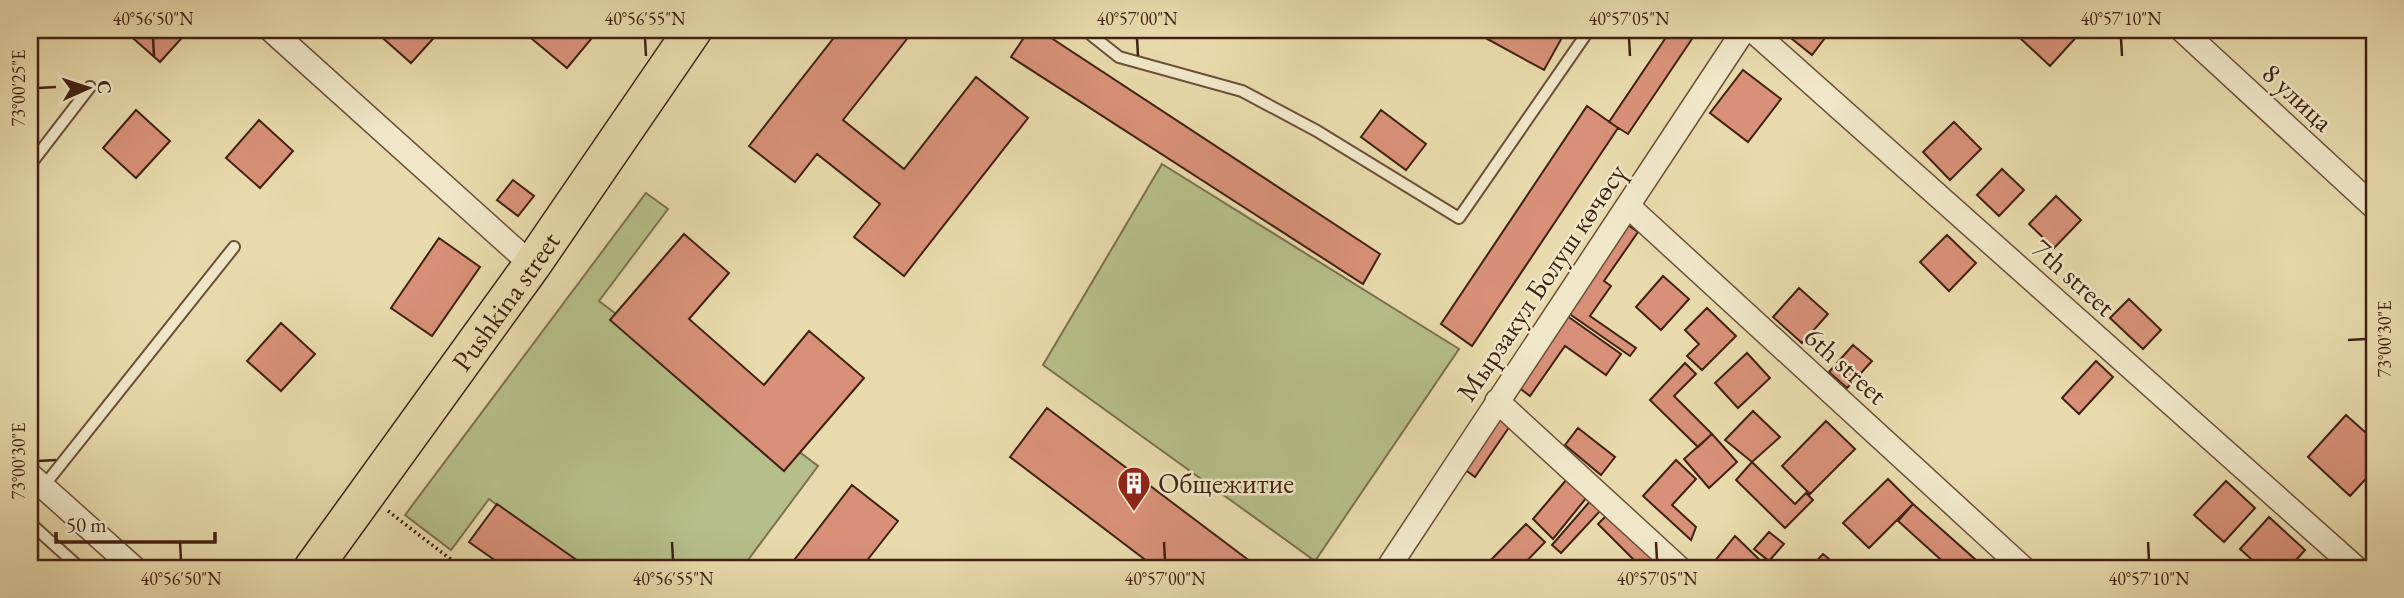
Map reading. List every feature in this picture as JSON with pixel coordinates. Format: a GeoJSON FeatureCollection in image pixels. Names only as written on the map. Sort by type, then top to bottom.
{"type":"FeatureCollection","features":[{"type":"Feature","properties":{"kind":"highway","name":"Pushkina street"},"geometry":{"type":"LineString","coordinates":[[313,568],[532,265],[693,30]]}},
{"type":"Feature","properties":{"kind":"street"},"geometry":{"type":"LineString","coordinates":[[271,30],[532,265]]}},
{"type":"Feature","properties":{"kind":"street","name":"Мырзакул Болуш көчөсү"},"geometry":{"type":"LineString","coordinates":[[1388,568],[1744,30]]}},
{"type":"Feature","properties":{"kind":"street","name":"7th street"},"geometry":{"type":"LineString","coordinates":[[1752,30],[2356,568]]}},
{"type":"Feature","properties":{"kind":"street","name":"8 улица"},"geometry":{"type":"LineString","coordinates":[[2182,30],[2374,207]]}},
{"type":"Feature","properties":{"kind":"street","name":"6th street"},"geometry":{"type":"LineString","coordinates":[[1628,206],[2023,568]]}},
{"type":"Feature","properties":{"kind":"street"},"geometry":{"type":"LineString","coordinates":[[1497,401],[1679,568]]}},
{"type":"Feature","properties":{"kind":"street"},"geometry":{"type":"LineString","coordinates":[[36,481],[134,568]]}},
{"type":"Feature","properties":{"kind":"lane"},"geometry":{"type":"LineString","coordinates":[[1086,30],[1119,57],[1242,91],[1317,131],[1460,218],[1589,30]]}},
{"type":"Feature","properties":{"kind":"lane"},"geometry":{"type":"LineString","coordinates":[[30,165],[90,87]]}},
{"type":"Feature","properties":{"kind":"lane"},"geometry":{"type":"LineString","coordinates":[[36,481],[234,247]]}},
{"type":"Feature","properties":{"kind":"lane"},"geometry":{"type":"LineString","coordinates":[[30,523],[79,568]]}},
{"type":"Feature","properties":{"kind":"path"},"geometry":{"type":"LineString","coordinates":[[367,495],[462,568]]}},
{"type":"Feature","properties":{"kind":"green space"},"geometry":{"type":"Polygon","coordinates":[[[1162,164],[1459,349],[1315,561],[1043,365],[1162,164]]]}},
{"type":"Feature","properties":{"kind":"green space"},"geometry":{"type":"Polygon","coordinates":[[[646,193],[668,209],[599,301],[818,466],[742,568],[581,568],[489,499],[451,550],[405,515],[646,193]]]}},
{"type":"Feature","properties":{"kind":"building"},"geometry":{"type":"Polygon","coordinates":[[[189,30],[160,62],[126,32],[189,30]]]}},
{"type":"Feature","properties":{"kind":"building"},"geometry":{"type":"Polygon","coordinates":[[[380,30],[441,30],[411,63],[377,33],[380,30]]]}},
{"type":"Feature","properties":{"kind":"building"},"geometry":{"type":"Polygon","coordinates":[[[540,30],[582,30],[592,38],[567,68],[532,39],[540,30]]]}},
{"type":"Feature","properties":{"kind":"building"},"geometry":{"type":"Polygon","coordinates":[[[840,30],[914,30],[843,120],[904,169],[976,77],[1028,118],[904,276],[854,237],[880,204],[817,154],[795,182],[749,146],[840,30]]]}},
{"type":"Feature","properties":{"kind":"building"},"geometry":{"type":"Polygon","coordinates":[[[1029,30],[1039,30],[1380,254],[1363,284],[1011,57],[1029,30]]]}},
{"type":"Feature","properties":{"kind":"building"},"geometry":{"type":"Polygon","coordinates":[[[1471,30],[1556,30],[1564,34],[1544,70],[1471,30]]]}},
{"type":"Feature","properties":{"kind":"building"},"geometry":{"type":"Polygon","coordinates":[[[1671,30],[1698,30],[1628,134],[1609,122],[1671,30]]]}},
{"type":"Feature","properties":{"kind":"building"},"geometry":{"type":"Polygon","coordinates":[[[1781,30],[1831,30],[1812,55],[1781,30]]]}},
{"type":"Feature","properties":{"kind":"building"},"geometry":{"type":"Polygon","coordinates":[[[2028,30],[2081,32],[2050,66],[2020,38],[2028,30]]]}},
{"type":"Feature","properties":{"kind":"building"},"geometry":{"type":"Polygon","coordinates":[[[1743,70],[1781,99],[1748,142],[1710,113],[1743,70]]]}},
{"type":"Feature","properties":{"kind":"building"},"geometry":{"type":"Polygon","coordinates":[[[1587,106],[1618,128],[1472,346],[1441,324],[1587,106]]]}},
{"type":"Feature","properties":{"kind":"building"},"geometry":{"type":"Polygon","coordinates":[[[136,110],[170,141],[136,178],[103,148],[136,110]]]}},
{"type":"Feature","properties":{"kind":"building"},"geometry":{"type":"Polygon","coordinates":[[[1381,110],[1426,144],[1406,170],[1361,137],[1381,110]]]}},
{"type":"Feature","properties":{"kind":"building"},"geometry":{"type":"Polygon","coordinates":[[[259,120],[293,151],[260,188],[226,158],[259,120]]]}},
{"type":"Feature","properties":{"kind":"building"},"geometry":{"type":"Polygon","coordinates":[[[1954,122],[1981,149],[1950,180],[1923,152],[1954,122]]]}},
{"type":"Feature","properties":{"kind":"building"},"geometry":{"type":"Polygon","coordinates":[[[2002,169],[2024,190],[1999,216],[1977,195],[2002,169]]]}},
{"type":"Feature","properties":{"kind":"building"},"geometry":{"type":"Polygon","coordinates":[[[513,180],[534,196],[518,216],[497,200],[513,180]]]}},
{"type":"Feature","properties":{"kind":"building"},"geometry":{"type":"Polygon","coordinates":[[[2056,196],[2081,220],[2054,248],[2029,224],[2056,196]]]}},
{"type":"Feature","properties":{"kind":"building"},"geometry":{"type":"Polygon","coordinates":[[[1622,221],[1638,232],[1604,281],[1611,286],[1590,316],[1636,348],[1630,356],[1561,308],[1622,221]]]}},
{"type":"Feature","properties":{"kind":"building"},"geometry":{"type":"Polygon","coordinates":[[[684,234],[729,273],[689,319],[764,385],[809,331],[864,378],[784,471],[610,320],[684,234]]]}},
{"type":"Feature","properties":{"kind":"building"},"geometry":{"type":"Polygon","coordinates":[[[1947,235],[1976,263],[1949,291],[1920,262],[1947,235]]]}},
{"type":"Feature","properties":{"kind":"building"},"geometry":{"type":"Polygon","coordinates":[[[439,238],[480,267],[432,336],[391,308],[439,238]]]}},
{"type":"Feature","properties":{"kind":"building"},"geometry":{"type":"Polygon","coordinates":[[[1663,276],[1689,299],[1661,330],[1636,307],[1663,276]]]}},
{"type":"Feature","properties":{"kind":"building"},"geometry":{"type":"Polygon","coordinates":[[[1799,288],[1828,314],[1802,343],[1773,317],[1799,288]]]}},
{"type":"Feature","properties":{"kind":"building"},"geometry":{"type":"Polygon","coordinates":[[[2129,299],[2161,330],[2143,349],[2110,318],[2129,299]]]}},
{"type":"Feature","properties":{"kind":"building"},"geometry":{"type":"Polygon","coordinates":[[[1707,308],[1736,336],[1702,370],[1687,356],[1699,344],[1685,330],[1707,308]]]}},
{"type":"Feature","properties":{"kind":"building"},"geometry":{"type":"Polygon","coordinates":[[[1563,313],[1621,354],[1606,375],[1565,346],[1530,396],[1514,384],[1563,313]]]}},
{"type":"Feature","properties":{"kind":"building"},"geometry":{"type":"Polygon","coordinates":[[[281,323],[315,354],[281,391],[247,361],[281,323]]]}},
{"type":"Feature","properties":{"kind":"building"},"geometry":{"type":"Polygon","coordinates":[[[1853,345],[1872,361],[1847,388],[1829,372],[1853,345]]]}},
{"type":"Feature","properties":{"kind":"building"},"geometry":{"type":"Polygon","coordinates":[[[1747,353],[1770,378],[1738,408],[1715,383],[1747,353]]]}},
{"type":"Feature","properties":{"kind":"building"},"geometry":{"type":"Polygon","coordinates":[[[2096,361],[2113,377],[2079,414],[2062,398],[2096,361]]]}},
{"type":"Feature","properties":{"kind":"building"},"geometry":{"type":"Polygon","coordinates":[[[1685,363],[1696,374],[1674,396],[1712,434],[1698,447],[1650,400],[1685,363]]]}},
{"type":"Feature","properties":{"kind":"building","name":"Общежитие"},"geometry":{"type":"Polygon","coordinates":[[[1047,408],[1259,568],[1156,568],[1010,457],[1047,408]]]}},
{"type":"Feature","properties":{"kind":"building"},"geometry":{"type":"Polygon","coordinates":[[[1753,411],[1780,437],[1752,462],[1725,440],[1753,411]]]}},
{"type":"Feature","properties":{"kind":"building"},"geometry":{"type":"Polygon","coordinates":[[[1501,414],[1512,423],[1475,477],[1463,468],[1501,414]]]}},
{"type":"Feature","properties":{"kind":"building"},"geometry":{"type":"Polygon","coordinates":[[[2346,415],[2374,440],[2374,470],[2350,496],[2308,457],[2346,415]]]}},
{"type":"Feature","properties":{"kind":"building"},"geometry":{"type":"Polygon","coordinates":[[[1826,421],[1855,449],[1810,494],[1782,466],[1826,421]]]}},
{"type":"Feature","properties":{"kind":"building"},"geometry":{"type":"Polygon","coordinates":[[[1578,428],[1615,457],[1601,475],[1565,445],[1578,428]]]}},
{"type":"Feature","properties":{"kind":"building"},"geometry":{"type":"Polygon","coordinates":[[[1712,434],[1737,462],[1709,488],[1684,459],[1712,434]]]}},
{"type":"Feature","properties":{"kind":"building"},"geometry":{"type":"Polygon","coordinates":[[[1676,460],[1696,479],[1672,505],[1696,527],[1691,540],[1643,496],[1676,460]]]}},
{"type":"Feature","properties":{"kind":"building"},"geometry":{"type":"Polygon","coordinates":[[[1752,462],[1795,504],[1806,493],[1813,500],[1785,528],[1736,480],[1752,462]]]}},
{"type":"Feature","properties":{"kind":"building"},"geometry":{"type":"Polygon","coordinates":[[[1567,479],[1587,497],[1553,539],[1533,519],[1567,479]]]}},
{"type":"Feature","properties":{"kind":"building"},"geometry":{"type":"Polygon","coordinates":[[[1888,479],[1913,504],[1869,548],[1843,523],[1888,479]]]}},
{"type":"Feature","properties":{"kind":"building"},"geometry":{"type":"Polygon","coordinates":[[[2226,481],[2255,508],[2224,542],[2194,515],[2226,481]]]}},
{"type":"Feature","properties":{"kind":"building"},"geometry":{"type":"Polygon","coordinates":[[[852,485],[898,521],[861,568],[788,568],[852,485]]]}},
{"type":"Feature","properties":{"kind":"building"},"geometry":{"type":"Polygon","coordinates":[[[1591,500],[1600,511],[1561,553],[1552,545],[1591,500]]]}},
{"type":"Feature","properties":{"kind":"building"},"geometry":{"type":"Polygon","coordinates":[[[497,504],[588,568],[506,568],[469,542],[497,504]]]}},
{"type":"Feature","properties":{"kind":"building"},"geometry":{"type":"Polygon","coordinates":[[[1913,504],[1985,568],[1950,568],[1898,521],[1913,504]]]}},
{"type":"Feature","properties":{"kind":"building"},"geometry":{"type":"Polygon","coordinates":[[[1612,510],[1663,562],[1658,568],[1642,568],[1598,524],[1612,510]]]}},
{"type":"Feature","properties":{"kind":"building"},"geometry":{"type":"Polygon","coordinates":[[[2269,517],[2305,550],[2289,568],[2261,568],[2240,549],[2269,517]]]}},
{"type":"Feature","properties":{"kind":"building"},"geometry":{"type":"Polygon","coordinates":[[[1526,524],[1545,542],[1520,568],[1490,568],[1486,565],[1526,524]]]}},
{"type":"Feature","properties":{"kind":"building"},"geometry":{"type":"Polygon","coordinates":[[[1769,532],[1784,544],[1769,561],[1754,549],[1769,532]]]}},
{"type":"Feature","properties":{"kind":"building"},"geometry":{"type":"Polygon","coordinates":[[[1735,536],[1766,568],[1723,568],[1715,561],[1735,536]]]}},
{"type":"Feature","properties":{"kind":"building"},"geometry":{"type":"Polygon","coordinates":[[[1823,554],[1840,568],[1810,568],[1823,554]]]}},
{"type":"Feature","properties":{"kind":"place","name":"Общежитие"},"geometry":{"type":"Point","coordinates":[1134,513]}}]}
